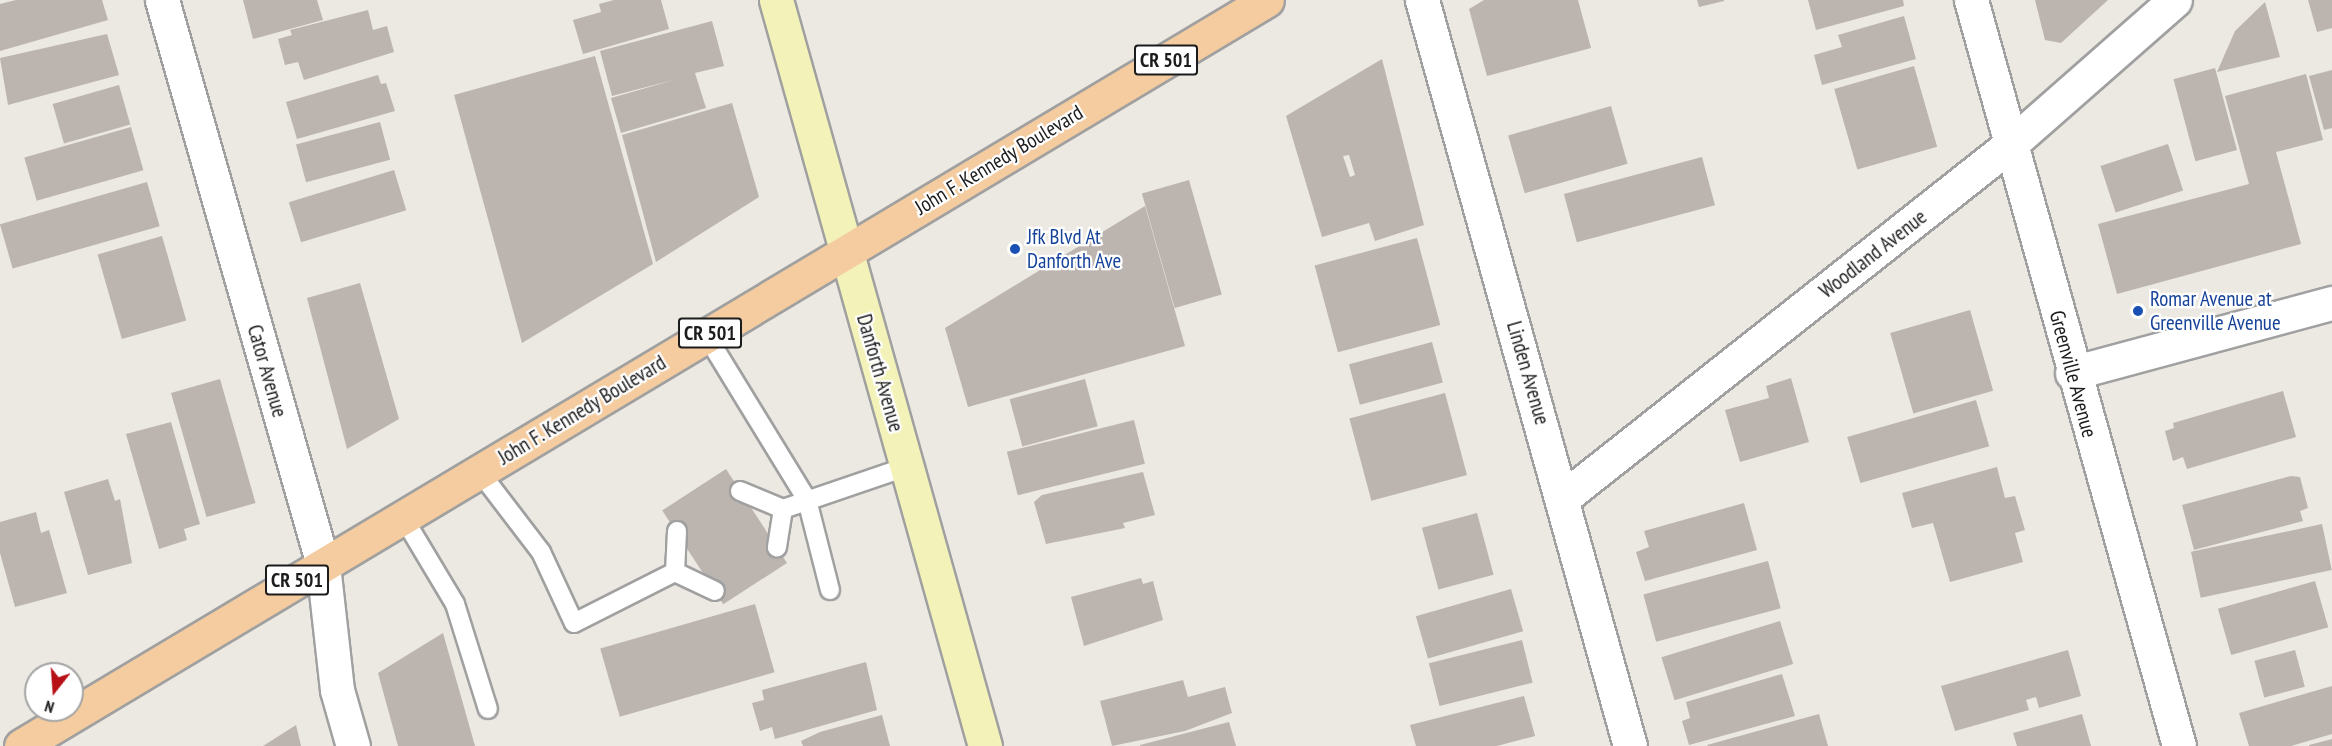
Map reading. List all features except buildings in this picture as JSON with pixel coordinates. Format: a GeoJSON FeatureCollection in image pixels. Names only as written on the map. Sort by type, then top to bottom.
{"type":"FeatureCollection","features":[{"type":"Feature","properties":{"kind":"main road","name":"Danforth Avenue"},"geometry":{"type":"LineString","coordinates":[[776,0],[985,746]]}},
{"type":"Feature","properties":{"kind":"main road","name":"John F. Kennedy Boulevard"},"geometry":{"type":"LineString","coordinates":[[21,746],[1267,0]]}},
{"type":"Feature","properties":{"kind":"street","name":"Cator Avenue"},"geometry":{"type":"LineString","coordinates":[[162,0],[323,565],[337,690],[353,746]]}},
{"type":"Feature","properties":{"kind":"street","name":"Linden Avenue"},"geometry":{"type":"LineString","coordinates":[[1422,0],[1563,498],[1630,746]]}},
{"type":"Feature","properties":{"kind":"street","name":"Greenville Avenue"},"geometry":{"type":"LineString","coordinates":[[1971,0],[2072,373],[2179,746]]}},
{"type":"Feature","properties":{"kind":"street","name":"Woodland Avenue"},"geometry":{"type":"LineString","coordinates":[[1563,498],[2011,144],[2175,0]]}},
{"type":"Feature","properties":{"kind":"street"},"geometry":{"type":"LineString","coordinates":[[2072,373],[2332,303]]}},
{"type":"Feature","properties":{"kind":"lane"},"geometry":{"type":"LineString","coordinates":[[706,335],[807,500],[830,590]]}},
{"type":"Feature","properties":{"kind":"lane"},"geometry":{"type":"LineString","coordinates":[[740,491],[783,509],[906,466]]}},
{"type":"Feature","properties":{"kind":"lane"},"geometry":{"type":"LineString","coordinates":[[479,471],[541,552],[574,623],[675,572]]}},
{"type":"Feature","properties":{"kind":"lane"},"geometry":{"type":"LineString","coordinates":[[777,548],[783,509]]}},
{"type":"Feature","properties":{"kind":"lane"},"geometry":{"type":"LineString","coordinates":[[403,517],[455,604],[488,709]]}},
{"type":"Feature","properties":{"kind":"lane"},"geometry":{"type":"LineString","coordinates":[[675,572],[677,531]]}},
{"type":"Feature","properties":{"kind":"lane"},"geometry":{"type":"LineString","coordinates":[[675,572],[715,591]]}},
{"type":"Feature","properties":{"kind":"place","name":"Jfk Blvd At Danforth Ave"},"geometry":{"type":"Point","coordinates":[1015,249]}},
{"type":"Feature","properties":{"kind":"place","name":"Romar Avenue at Greenville Avenue"},"geometry":{"type":"Point","coordinates":[2138,311]}}]}
